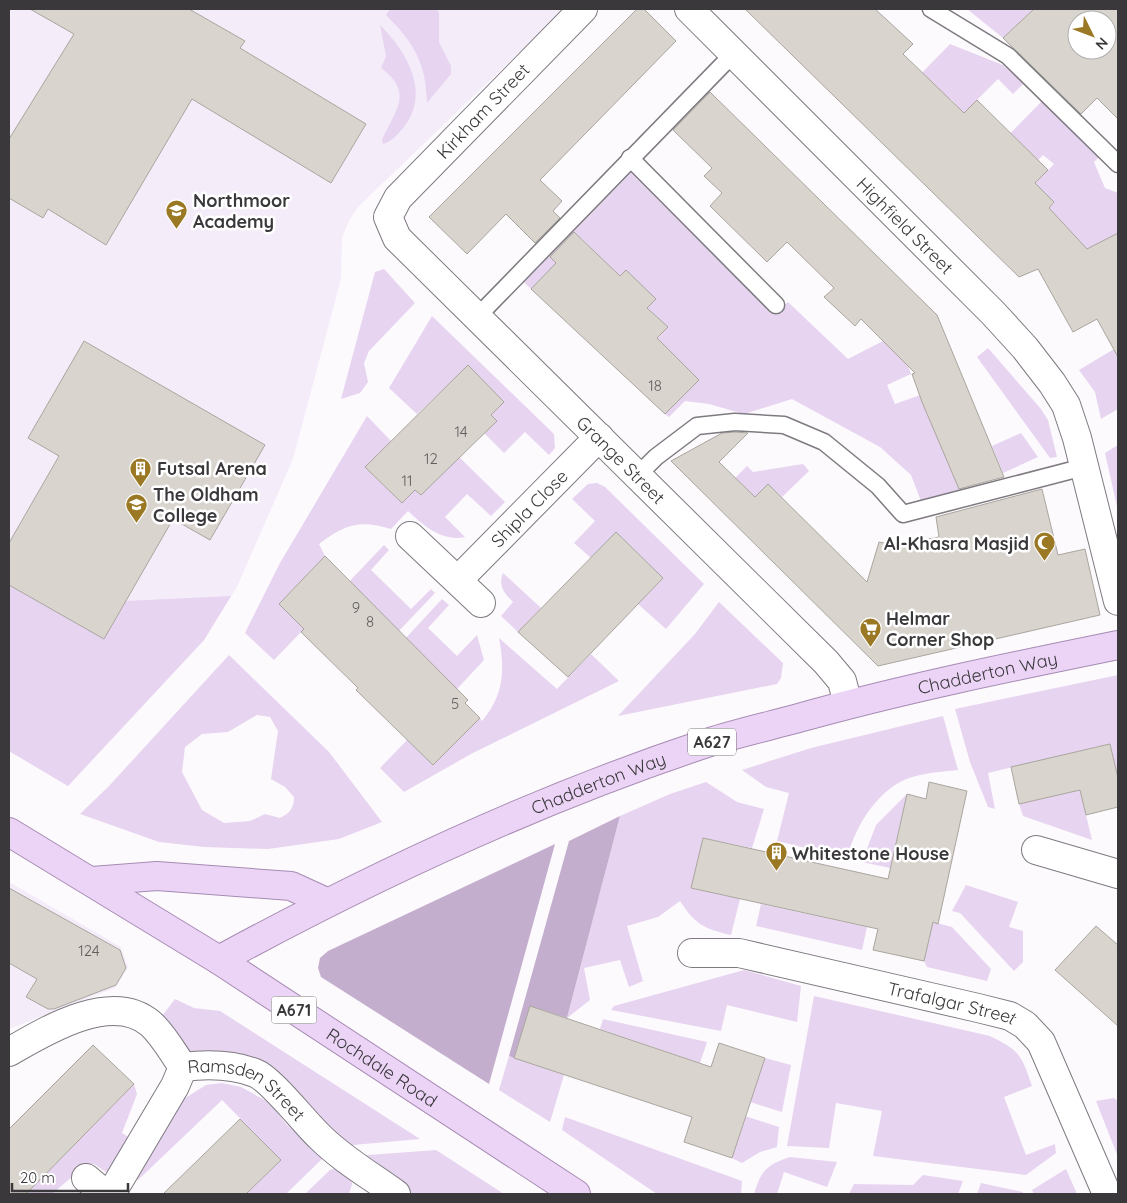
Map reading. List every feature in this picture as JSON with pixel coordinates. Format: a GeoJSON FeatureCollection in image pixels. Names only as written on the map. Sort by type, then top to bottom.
{"type":"FeatureCollection","features":[{"type":"Feature","properties":{"kind":"main road","name":"Chadderton Way"},"geometry":{"type":"LineString","coordinates":[[220,960],[326,902],[575,791],[708,743],[939,681],[1118,645]]}},
{"type":"Feature","properties":{"kind":"main road","name":"Rochdale Road"},"geometry":{"type":"LineString","coordinates":[[9,832],[220,960],[576,1194]]}},
{"type":"Feature","properties":{"kind":"main road"},"geometry":{"type":"LineString","coordinates":[[92,881],[157,876],[291,886],[326,902]]}},
{"type":"Feature","properties":{"kind":"street","name":"Kirkham Street"},"geometry":{"type":"LineString","coordinates":[[388,217],[398,198],[583,9]]}},
{"type":"Feature","properties":{"kind":"street","name":"Highfield Street"},"geometry":{"type":"LineString","coordinates":[[697,11],[735,52],[993,313],[1025,348],[1052,383],[1066,406],[1077,438],[1118,601]]}},
{"type":"Feature","properties":{"kind":"street","name":"Grange Street"},"geometry":{"type":"LineString","coordinates":[[388,217],[397,238],[826,662],[842,681],[848,704]]}},
{"type":"Feature","properties":{"kind":"street","name":"Shipla Close"},"geometry":{"type":"LineString","coordinates":[[458,580],[599,436]]}},
{"type":"Feature","properties":{"kind":"street"},"geometry":{"type":"LineString","coordinates":[[410,536],[481,603]]}},
{"type":"Feature","properties":{"kind":"street"},"geometry":{"type":"LineString","coordinates":[[1036,850],[1118,874]]}},
{"type":"Feature","properties":{"kind":"street","name":"Trafalgar Street"},"geometry":{"type":"LineString","coordinates":[[692,953],[748,956],[1002,1014],[1025,1025],[1041,1042],[1052,1064],[1106,1194]]}},
{"type":"Feature","properties":{"kind":"street","name":"Ramsden Street"},"geometry":{"type":"LineString","coordinates":[[9,1052],[86,1015],[111,1009],[132,1014],[150,1023],[183,1067],[202,1065],[234,1067],[256,1073],[271,1085],[321,1139],[396,1194]]}},
{"type":"Feature","properties":{"kind":"street"},"geometry":{"type":"LineString","coordinates":[[111,1194],[175,1086],[183,1067]]}},
{"type":"Feature","properties":{"kind":"lane"},"geometry":{"type":"LineString","coordinates":[[931,9],[1008,56],[1118,164]]}},
{"type":"Feature","properties":{"kind":"lane"},"geometry":{"type":"LineString","coordinates":[[476,317],[735,52]]}},
{"type":"Feature","properties":{"kind":"lane"},"geometry":{"type":"LineString","coordinates":[[630,158],[776,305]]}},
{"type":"Feature","properties":{"kind":"lane"},"geometry":{"type":"LineString","coordinates":[[638,475],[656,457],[696,426],[735,422],[784,425],[824,442],[878,486],[903,514],[1084,467]]}},
{"type":"Feature","properties":{"kind":"shaded area","name":"Northmoor Academy"},"geometry":{"type":"Polygon","coordinates":[[[9,9],[564,9],[358,207],[349,221],[342,238],[341,279],[293,459],[237,587],[204,640],[68,786],[9,751],[9,9]]]}},
{"type":"Feature","properties":{"kind":"shaded area"},"geometry":{"type":"Polygon","coordinates":[[[390,9],[435,9],[439,12],[439,42],[451,66],[451,74],[427,103],[424,76],[417,54],[404,35],[386,15],[390,9]]]}},
{"type":"Feature","properties":{"kind":"shaded area"},"geometry":{"type":"Polygon","coordinates":[[[967,9],[1034,9],[1003,38],[967,9]]]}},
{"type":"Feature","properties":{"kind":"shaded area"},"geometry":{"type":"Polygon","coordinates":[[[380,25],[407,60],[415,87],[415,101],[412,114],[397,135],[383,144],[382,140],[397,110],[400,94],[397,85],[381,68],[386,56],[380,25]]]}},
{"type":"Feature","properties":{"kind":"shaded area"},"geometry":{"type":"Polygon","coordinates":[[[950,44],[1003,65],[1023,84],[1013,94],[998,79],[950,127],[946,124],[960,109],[951,99],[936,113],[909,86],[950,44]]]}},
{"type":"Feature","properties":{"kind":"shaded area"},"geometry":{"type":"Polygon","coordinates":[[[1042,101],[1099,157],[1094,162],[1105,188],[1118,193],[1118,245],[1114,236],[1042,273],[1040,217],[1054,203],[1045,193],[1021,198],[1054,164],[1043,155],[1011,188],[984,160],[1042,101]]]}},
{"type":"Feature","properties":{"kind":"shaded area"},"geometry":{"type":"Polygon","coordinates":[[[631,173],[773,314],[788,302],[848,359],[883,341],[899,343],[911,374],[887,385],[895,404],[920,395],[960,491],[921,501],[911,475],[880,447],[792,399],[744,414],[709,404],[685,401],[669,417],[665,414],[699,380],[657,339],[668,327],[647,308],[611,285],[614,271],[581,238],[531,289],[524,282],[631,173]]]}},
{"type":"Feature","properties":{"kind":"shaded area"},"geometry":{"type":"Polygon","coordinates":[[[384,269],[415,303],[369,351],[364,363],[368,382],[360,393],[341,399],[375,272],[384,269]]]}},
{"type":"Feature","properties":{"kind":"shaded area"},"geometry":{"type":"Polygon","coordinates":[[[432,316],[554,434],[555,448],[549,455],[525,432],[504,453],[484,433],[496,421],[491,415],[504,402],[468,366],[417,414],[389,388],[432,316]]]}},
{"type":"Feature","properties":{"kind":"shaded area"},"geometry":{"type":"Polygon","coordinates":[[[988,348],[1041,409],[1048,420],[1057,457],[1050,458],[977,357],[988,348]]]}},
{"type":"Feature","properties":{"kind":"shaded area"},"geometry":{"type":"Polygon","coordinates":[[[1114,349],[1118,357],[1118,409],[1101,419],[1095,392],[1079,370],[1114,349]]]}},
{"type":"Feature","properties":{"kind":"shaded area"},"geometry":{"type":"Polygon","coordinates":[[[367,416],[391,441],[365,467],[402,503],[415,490],[421,495],[433,482],[453,451],[505,502],[491,516],[467,494],[445,517],[465,537],[449,537],[434,532],[408,511],[391,529],[361,524],[345,528],[328,537],[319,544],[325,556],[279,604],[304,629],[274,660],[245,633],[280,563],[367,416]]]}},
{"type":"Feature","properties":{"kind":"shaded area"},"geometry":{"type":"Polygon","coordinates":[[[1021,433],[1038,457],[1003,473],[992,446],[1021,433]]]}},
{"type":"Feature","properties":{"kind":"shaded area"},"geometry":{"type":"Polygon","coordinates":[[[1118,445],[1118,511],[1105,453],[1118,445]]]}},
{"type":"Feature","properties":{"kind":"shaded area"},"geometry":{"type":"Polygon","coordinates":[[[803,464],[809,471],[782,497],[768,484],[755,497],[735,478],[747,466],[753,472],[803,464]]]}},
{"type":"Feature","properties":{"kind":"shaded area"},"geometry":{"type":"Polygon","coordinates":[[[597,483],[605,487],[704,584],[666,629],[638,604],[663,578],[616,532],[591,558],[574,543],[595,521],[572,499],[588,484],[597,483]]]}},
{"type":"Feature","properties":{"kind":"shaded area"},"geometry":{"type":"Polygon","coordinates":[[[384,545],[389,550],[371,570],[411,609],[431,589],[435,593],[396,634],[346,585],[384,545]]]}},
{"type":"Feature","properties":{"kind":"shaded area"},"geometry":{"type":"Polygon","coordinates":[[[503,573],[541,608],[518,632],[501,616],[513,602],[503,589],[501,582],[503,573]]]}},
{"type":"Feature","properties":{"kind":"shaded area"},"geometry":{"type":"Polygon","coordinates":[[[9,585],[104,639],[126,601],[231,596],[204,640],[68,786],[9,751],[9,585]]]}},
{"type":"Feature","properties":{"kind":"shaded area"},"geometry":{"type":"Polygon","coordinates":[[[442,599],[449,605],[428,628],[457,656],[477,635],[484,660],[457,689],[404,640],[442,599]]]}},
{"type":"Feature","properties":{"kind":"shaded area"},"geometry":{"type":"Polygon","coordinates":[[[719,602],[783,663],[781,678],[777,684],[618,716],[695,634],[719,602]]]}},
{"type":"Feature","properties":{"kind":"shaded area"},"geometry":{"type":"Polygon","coordinates":[[[499,638],[557,689],[591,654],[619,681],[471,754],[404,792],[380,768],[408,739],[480,718],[482,721],[495,702],[499,692],[502,661],[499,638]]]}},
{"type":"Feature","properties":{"kind":"shaded area"},"geometry":{"type":"Polygon","coordinates":[[[229,655],[329,752],[382,822],[339,839],[268,849],[204,847],[159,842],[80,814],[109,786],[229,655]],[[257,715],[228,732],[202,734],[185,747],[182,772],[202,810],[224,823],[250,821],[265,814],[280,818],[289,812],[292,807],[294,797],[285,787],[271,779],[278,731],[270,717],[257,715]]]}},
{"type":"Feature","properties":{"kind":"shaded area"},"geometry":{"type":"Polygon","coordinates":[[[1118,675],[1118,778],[1110,744],[988,773],[995,809],[988,807],[970,762],[955,709],[1118,675]]]}},
{"type":"Feature","properties":{"kind":"shaded area"},"geometry":{"type":"Polygon","coordinates":[[[943,716],[958,770],[915,776],[892,787],[874,804],[860,825],[847,858],[777,841],[789,793],[766,787],[742,770],[811,748],[943,716]]]}},
{"type":"Feature","properties":{"kind":"shaded area"},"geometry":{"type":"Polygon","coordinates":[[[706,782],[737,802],[764,809],[752,848],[703,838],[691,888],[740,899],[731,935],[707,928],[701,924],[690,915],[680,901],[658,917],[627,926],[643,981],[629,987],[620,960],[584,968],[590,1000],[567,1018],[620,816],[670,794],[706,782]]]}},
{"type":"Feature","properties":{"kind":"shaded area"},"geometry":{"type":"Polygon","coordinates":[[[1080,790],[1092,840],[1023,816],[1019,804],[1080,790]]]}},
{"type":"Feature","properties":{"kind":"shaded area"},"geometry":{"type":"Polygon","coordinates":[[[907,794],[890,868],[862,862],[876,825],[907,794]]]}},
{"type":"Feature","properties":{"kind":"shaded area"},"geometry":{"type":"Polygon","coordinates":[[[620,816],[567,1018],[530,1006],[514,1058],[509,1056],[569,841],[620,816]]]}},
{"type":"Feature","properties":{"kind":"shaded area"},"geometry":{"type":"Polygon","coordinates":[[[555,844],[489,1084],[321,977],[318,968],[320,958],[328,951],[555,844]]]}},
{"type":"Feature","properties":{"kind":"shaded area"},"geometry":{"type":"Polygon","coordinates":[[[9,882],[121,947],[128,967],[115,988],[9,1029],[9,882]]]}},
{"type":"Feature","properties":{"kind":"shaded area"},"geometry":{"type":"Polygon","coordinates":[[[966,885],[1018,902],[1009,927],[1023,931],[1023,962],[1014,971],[960,913],[952,911],[966,885]]]}},
{"type":"Feature","properties":{"kind":"shaded area"},"geometry":{"type":"Polygon","coordinates":[[[761,904],[867,927],[862,950],[756,926],[761,904]]]}},
{"type":"Feature","properties":{"kind":"shaded area"},"geometry":{"type":"Polygon","coordinates":[[[933,922],[952,927],[991,969],[987,981],[927,967],[924,961],[933,922]]]}},
{"type":"Feature","properties":{"kind":"shaded area"},"geometry":{"type":"Polygon","coordinates":[[[744,970],[801,986],[797,1022],[727,1005],[721,1031],[611,1010],[614,1006],[744,970]]]}},
{"type":"Feature","properties":{"kind":"shaded area"},"geometry":{"type":"Polygon","coordinates":[[[814,996],[990,1036],[1008,1046],[1022,1060],[1032,1086],[1004,1097],[1026,1155],[1055,1144],[1056,1153],[1026,1175],[873,1156],[882,1111],[836,1103],[829,1148],[787,1146],[814,996]]]}},
{"type":"Feature","properties":{"kind":"shaded area"},"geometry":{"type":"Polygon","coordinates":[[[175,999],[194,1008],[220,1011],[420,1139],[342,1146],[306,1111],[189,1053],[162,1016],[175,999]]]}},
{"type":"Feature","properties":{"kind":"shaded area"},"geometry":{"type":"Polygon","coordinates":[[[603,1019],[707,1042],[700,1063],[600,1029],[603,1019]]]}},
{"type":"Feature","properties":{"kind":"shaded area"},"geometry":{"type":"Polygon","coordinates":[[[509,1056],[564,1075],[550,1122],[499,1090],[509,1056]]]}},
{"type":"Feature","properties":{"kind":"shaded area"},"geometry":{"type":"Polygon","coordinates":[[[765,1058],[791,1065],[782,1112],[750,1102],[765,1058]]]}},
{"type":"Feature","properties":{"kind":"shaded area"},"geometry":{"type":"Polygon","coordinates":[[[222,1083],[241,1087],[270,1103],[286,1124],[323,1158],[286,1194],[246,1194],[281,1160],[222,1100],[138,1180],[136,1179],[182,1100],[206,1085],[222,1083]]]}},
{"type":"Feature","properties":{"kind":"shaded area"},"geometry":{"type":"Polygon","coordinates":[[[134,1084],[137,1094],[122,1133],[133,1140],[113,1169],[106,1172],[94,1164],[87,1164],[52,1194],[26,1194],[134,1084]]]}},
{"type":"Feature","properties":{"kind":"shaded area"},"geometry":{"type":"Polygon","coordinates":[[[1114,1098],[1118,1101],[1118,1157],[1096,1101],[1114,1098]]]}},
{"type":"Feature","properties":{"kind":"shaded area"},"geometry":{"type":"Polygon","coordinates":[[[745,1116],[779,1127],[777,1147],[760,1152],[742,1163],[732,1158],[745,1116]]]}},
{"type":"Feature","properties":{"kind":"shaded area"},"geometry":{"type":"Polygon","coordinates":[[[565,1117],[742,1181],[741,1194],[657,1194],[562,1130],[565,1117]]]}},
{"type":"Feature","properties":{"kind":"shaded area"},"geometry":{"type":"Polygon","coordinates":[[[436,1150],[504,1194],[412,1194],[355,1156],[436,1150]]]}},
{"type":"Feature","properties":{"kind":"shaded area"},"geometry":{"type":"Polygon","coordinates":[[[790,1157],[837,1162],[827,1187],[784,1172],[777,1194],[754,1194],[762,1174],[770,1166],[790,1157]]]}},
{"type":"Feature","properties":{"kind":"shaded area"},"geometry":{"type":"Polygon","coordinates":[[[336,1168],[351,1178],[352,1184],[349,1194],[305,1194],[330,1170],[336,1168]]]}},
{"type":"Feature","properties":{"kind":"shaded area"},"geometry":{"type":"Polygon","coordinates":[[[1066,1169],[1077,1194],[1034,1194],[1032,1190],[1066,1169]]]}},
{"type":"Feature","properties":{"kind":"shaded area"},"geometry":{"type":"Polygon","coordinates":[[[923,1175],[963,1181],[958,1194],[849,1194],[854,1184],[913,1185],[923,1175]]]}},
{"type":"Feature","properties":{"kind":"shaded area"},"geometry":{"type":"Polygon","coordinates":[[[981,1183],[1023,1192],[1023,1194],[977,1194],[981,1183]]]}},
{"type":"Feature","properties":{"kind":"building"},"geometry":{"type":"Polygon","coordinates":[[[30,9],[189,9],[245,41],[240,48],[366,124],[331,183],[192,99],[106,245],[48,209],[43,218],[9,198],[9,139],[74,34],[30,9]]]}},
{"type":"Feature","properties":{"kind":"building"},"geometry":{"type":"Polygon","coordinates":[[[637,9],[644,9],[676,41],[540,180],[562,201],[553,211],[560,218],[535,243],[506,214],[467,254],[429,217],[637,9]]]}},
{"type":"Feature","properties":{"kind":"building"},"geometry":{"type":"Polygon","coordinates":[[[745,9],[875,9],[913,44],[903,54],[964,113],[977,100],[1048,170],[1035,183],[1054,202],[1049,208],[1087,249],[1118,233],[1118,357],[1097,319],[1073,332],[1038,269],[1019,277],[745,9]]]}},
{"type":"Feature","properties":{"kind":"building"},"geometry":{"type":"Polygon","coordinates":[[[1034,9],[1118,9],[1118,119],[1097,98],[1081,114],[1003,38],[1034,9]]]}},
{"type":"Feature","properties":{"kind":"building"},"geometry":{"type":"Polygon","coordinates":[[[710,92],[937,315],[1004,477],[959,489],[922,402],[912,374],[915,373],[861,319],[855,326],[824,297],[834,288],[787,242],[767,262],[710,206],[722,193],[704,176],[712,168],[673,130],[710,92]]]}},
{"type":"Feature","properties":{"kind":"building"},"geometry":{"type":"Polygon","coordinates":[[[574,232],[620,276],[626,270],[656,299],[647,308],[668,327],[657,338],[699,380],[665,414],[531,289],[556,263],[550,257],[574,232]]]}},
{"type":"Feature","properties":{"kind":"building","name":"Futsal Arena"},"geometry":{"type":"Polygon","coordinates":[[[84,341],[265,445],[210,540],[173,519],[104,639],[9,585],[9,543],[59,456],[28,438],[84,341]]]}},
{"type":"Feature","properties":{"kind":"building"},"geometry":{"type":"Polygon","coordinates":[[[468,365],[504,402],[491,415],[497,421],[421,495],[415,490],[402,503],[365,467],[468,365]]]}},
{"type":"Feature","properties":{"kind":"building"},"geometry":{"type":"Polygon","coordinates":[[[722,433],[748,433],[719,462],[755,497],[768,484],[867,582],[879,542],[895,545],[939,537],[936,517],[1042,489],[1058,555],[1085,549],[1100,615],[878,666],[671,461],[722,433]]]}},
{"type":"Feature","properties":{"kind":"building"},"geometry":{"type":"Polygon","coordinates":[[[616,532],[663,578],[568,677],[518,632],[616,532]]]}},
{"type":"Feature","properties":{"kind":"building"},"geometry":{"type":"Polygon","coordinates":[[[325,556],[468,700],[465,703],[480,718],[433,765],[356,690],[358,688],[301,632],[304,629],[279,604],[325,556]]]}},
{"type":"Feature","properties":{"kind":"building"},"geometry":{"type":"Polygon","coordinates":[[[1110,744],[1118,778],[1118,807],[1086,815],[1080,790],[1019,804],[1011,767],[1110,744]]]}},
{"type":"Feature","properties":{"kind":"building","name":"Whitestone House"},"geometry":{"type":"Polygon","coordinates":[[[929,782],[967,791],[938,924],[933,922],[924,961],[873,950],[878,929],[691,888],[703,838],[888,879],[907,794],[926,799],[929,782]]]}},
{"type":"Feature","properties":{"kind":"building"},"geometry":{"type":"Polygon","coordinates":[[[9,888],[120,950],[126,968],[116,985],[54,1009],[48,1009],[26,997],[37,979],[9,963],[9,888]]]}},
{"type":"Feature","properties":{"kind":"building"},"geometry":{"type":"Polygon","coordinates":[[[1096,926],[1118,945],[1118,1026],[1055,970],[1096,926]]]}},
{"type":"Feature","properties":{"kind":"building"},"geometry":{"type":"Polygon","coordinates":[[[530,1006],[711,1067],[719,1043],[765,1058],[732,1158],[684,1142],[692,1117],[514,1058],[530,1006]]]}},
{"type":"Feature","properties":{"kind":"building"},"geometry":{"type":"Polygon","coordinates":[[[93,1045],[134,1084],[26,1194],[9,1194],[9,1129],[93,1045]]]}},
{"type":"Feature","properties":{"kind":"building"},"geometry":{"type":"Polygon","coordinates":[[[240,1119],[281,1160],[246,1194],[163,1194],[240,1119]]]}},
{"type":"Feature","properties":{"kind":"place","name":"Northmoor Academy"},"geometry":{"type":"Point","coordinates":[177,229]}},
{"type":"Feature","properties":{"kind":"place","name":"Futsal Arena"},"geometry":{"type":"Point","coordinates":[141,487]}},
{"type":"Feature","properties":{"kind":"place","name":"The Oldham College"},"geometry":{"type":"Point","coordinates":[137,523]}},
{"type":"Feature","properties":{"kind":"place","name":"Al-Khasra Masjid"},"geometry":{"type":"Point","coordinates":[1045,562]}},
{"type":"Feature","properties":{"kind":"place","name":"Helmar Corner Shop"},"geometry":{"type":"Point","coordinates":[870,647]}},
{"type":"Feature","properties":{"kind":"place","name":"Whitestone House"},"geometry":{"type":"Point","coordinates":[776,872]}}]}
